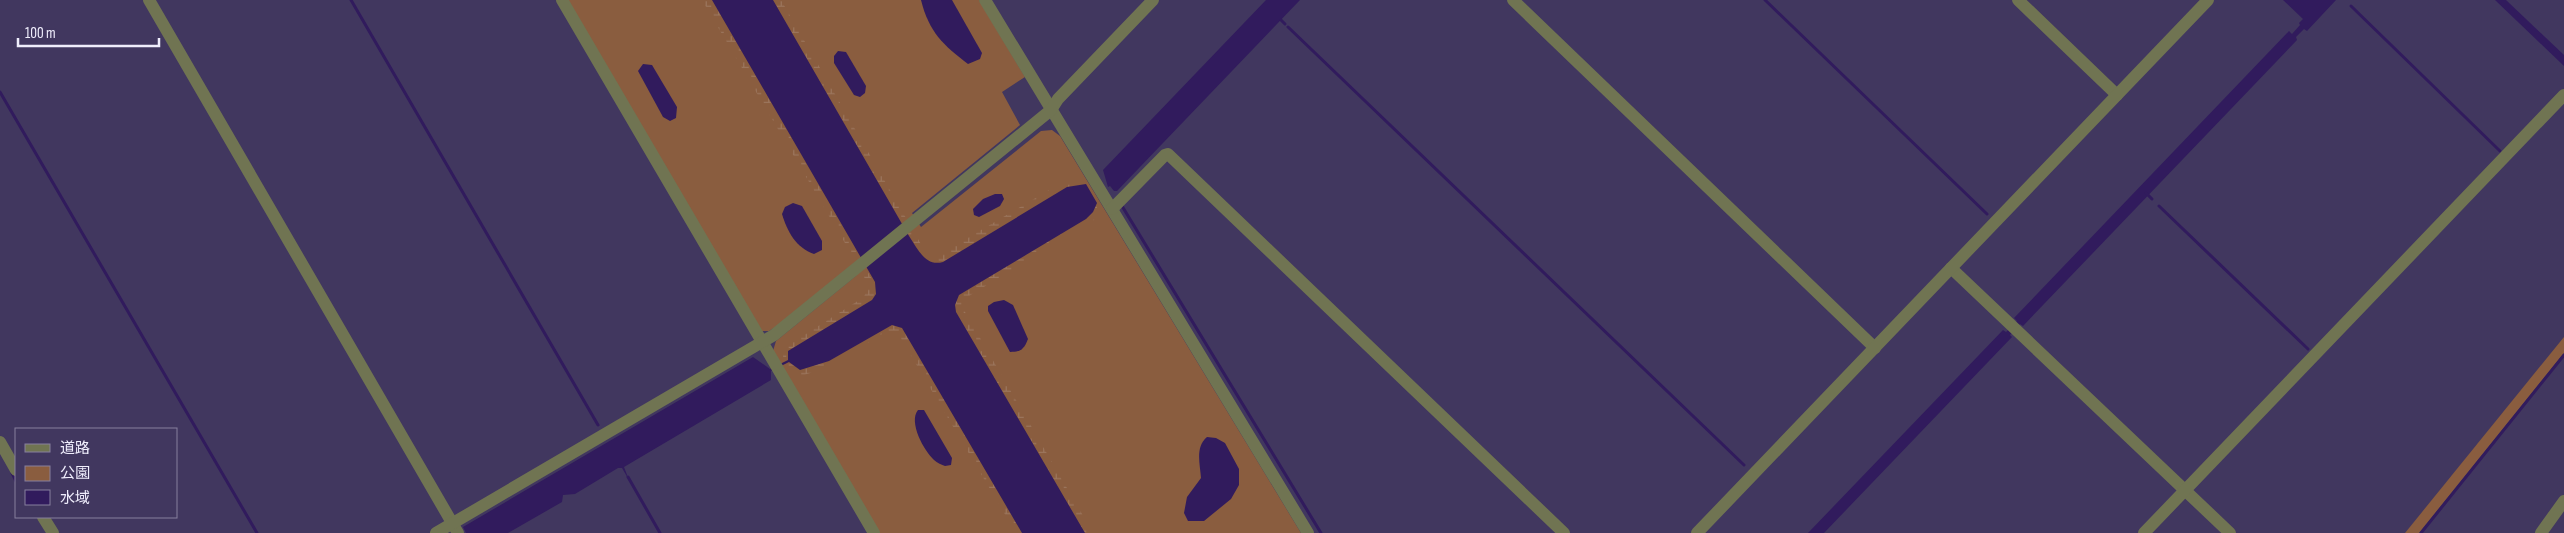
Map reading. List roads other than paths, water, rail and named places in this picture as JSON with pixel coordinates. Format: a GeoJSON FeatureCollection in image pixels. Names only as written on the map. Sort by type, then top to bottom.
{"type":"FeatureCollection","features":[{"type":"Feature","properties":{"kind":"street"},"geometry":{"type":"LineString","coordinates":[[149,0],[455,528]]}},
{"type":"Feature","properties":{"kind":"street"},"geometry":{"type":"LineString","coordinates":[[562,0],[874,533]]}},
{"type":"Feature","properties":{"kind":"street"},"geometry":{"type":"LineString","coordinates":[[985,0],[1308,533]]}},
{"type":"Feature","properties":{"kind":"street"},"geometry":{"type":"LineString","coordinates":[[436,533],[455,528],[762,343],[1051,110],[1058,99],[1153,0]]}},
{"type":"Feature","properties":{"kind":"street"},"geometry":{"type":"LineString","coordinates":[[1513,0],[1875,348]]}},
{"type":"Feature","properties":{"kind":"street"},"geometry":{"type":"LineString","coordinates":[[2018,0],[2117,95]]}},
{"type":"Feature","properties":{"kind":"street"},"geometry":{"type":"LineString","coordinates":[[1697,533],[2208,0]]}},
{"type":"Feature","properties":{"kind":"street"},"geometry":{"type":"LineString","coordinates":[[2144,533],[2564,95]]}},
{"type":"Feature","properties":{"kind":"street"},"geometry":{"type":"LineString","coordinates":[[1112,209],[1168,154],[1564,533]]}},
{"type":"Feature","properties":{"kind":"street"},"geometry":{"type":"LineString","coordinates":[[1951,268],[2230,533]]}},
{"type":"Feature","properties":{"kind":"street"},"geometry":{"type":"LineString","coordinates":[[0,442],[15,468]]}},
{"type":"Feature","properties":{"kind":"street"},"geometry":{"type":"LineString","coordinates":[[2541,533],[2564,501]]}},
{"type":"Feature","properties":{"kind":"street"},"geometry":{"type":"LineString","coordinates":[[44,518],[53,533]]}},
{"type":"Feature","properties":{"kind":"water"},"geometry":{"type":"Polygon","coordinates":[[[712,0],[773,0],[909,236],[923,256],[931,262],[943,262],[1067,187],[1086,184],[1097,203],[1093,212],[1086,219],[959,295],[955,305],[956,312],[1085,533],[1022,533],[902,328],[892,325],[829,361],[800,370],[789,362],[771,371],[771,380],[624,467],[629,480],[622,468],[618,468],[575,494],[563,495],[562,502],[508,533],[466,533],[463,527],[753,357],[770,369],[788,360],[788,351],[872,300],[876,294],[875,282],[712,0]]]}},
{"type":"Feature","properties":{"kind":"water"},"geometry":{"type":"Polygon","coordinates":[[[921,0],[952,0],[982,53],[980,59],[968,64],[944,44],[928,21],[921,0]]]}},
{"type":"Feature","properties":{"kind":"water"},"geometry":{"type":"Polygon","coordinates":[[[1266,0],[1300,0],[1117,191],[1114,191],[1110,186],[1108,187],[1103,170],[1266,0]]]}},
{"type":"Feature","properties":{"kind":"water"},"geometry":{"type":"Polygon","coordinates":[[[2283,0],[2336,0],[2307,31],[2304,29],[2296,37],[2297,40],[2023,326],[2020,324],[2010,335],[2012,337],[1824,533],[1808,533],[2003,330],[2006,332],[2017,321],[2014,318],[2289,31],[2292,34],[2303,19],[2283,0]]]}},
{"type":"Feature","properties":{"kind":"water"},"geometry":{"type":"Polygon","coordinates":[[[2495,0],[2506,0],[2564,55],[2564,66],[2495,0]]]}},
{"type":"Feature","properties":{"kind":"water"},"geometry":{"type":"Polygon","coordinates":[[[838,51],[846,52],[866,86],[865,93],[860,97],[854,95],[834,63],[834,56],[838,51]]]}},
{"type":"Feature","properties":{"kind":"water"},"geometry":{"type":"Polygon","coordinates":[[[643,64],[652,65],[677,107],[676,118],[670,121],[663,117],[638,71],[643,64]]]}},
{"type":"Feature","properties":{"kind":"water"},"geometry":{"type":"Polygon","coordinates":[[[995,194],[1002,194],[1004,199],[1000,206],[979,217],[974,215],[973,209],[983,199],[995,194]]]}},
{"type":"Feature","properties":{"kind":"water"},"geometry":{"type":"Polygon","coordinates":[[[793,203],[802,206],[822,241],[822,250],[814,254],[802,248],[793,238],[782,214],[785,207],[793,203]]]}},
{"type":"Feature","properties":{"kind":"water"},"geometry":{"type":"Polygon","coordinates":[[[1004,300],[1013,305],[1028,339],[1019,351],[1010,352],[988,311],[988,306],[994,302],[1004,300]]]}},
{"type":"Feature","properties":{"kind":"water"},"geometry":{"type":"Polygon","coordinates":[[[918,410],[924,410],[952,458],[951,465],[945,466],[938,463],[926,450],[916,429],[915,415],[918,410]]]}},
{"type":"Feature","properties":{"kind":"water"},"geometry":{"type":"Polygon","coordinates":[[[1207,437],[1216,438],[1225,443],[1239,469],[1239,485],[1231,499],[1204,521],[1188,521],[1184,513],[1187,497],[1201,478],[1200,451],[1203,441],[1207,437]]]}},
{"type":"Feature","properties":{"kind":"waterway"},"geometry":{"type":"LineString","coordinates":[[351,0],[598,425]]}},
{"type":"Feature","properties":{"kind":"waterway"},"geometry":{"type":"LineString","coordinates":[[1765,0],[1987,214]]}},
{"type":"Feature","properties":{"kind":"waterway"},"geometry":{"type":"LineString","coordinates":[[2351,6],[2500,151]]}},
{"type":"Feature","properties":{"kind":"waterway"},"geometry":{"type":"LineString","coordinates":[[1281,20],[1285,24]]}},
{"type":"Feature","properties":{"kind":"waterway"},"geometry":{"type":"LineString","coordinates":[[1288,27],[1744,465]]}},
{"type":"Feature","properties":{"kind":"waterway"},"geometry":{"type":"LineString","coordinates":[[0,92],[257,533]]}},
{"type":"Feature","properties":{"kind":"waterway"},"geometry":{"type":"LineString","coordinates":[[2146,193],[2152,199]]}},
{"type":"Feature","properties":{"kind":"waterway"},"geometry":{"type":"LineString","coordinates":[[1122,206],[1321,533]]}},
{"type":"Feature","properties":{"kind":"waterway"},"geometry":{"type":"LineString","coordinates":[[2159,206],[2308,349]]}},
{"type":"Feature","properties":{"kind":"waterway"},"geometry":{"type":"LineString","coordinates":[[2421,533],[2564,355]]}},
{"type":"Feature","properties":{"kind":"waterway"},"geometry":{"type":"LineString","coordinates":[[12,473],[15,479]]}},
{"type":"Feature","properties":{"kind":"waterway"},"geometry":{"type":"LineString","coordinates":[[628,477],[660,533]]}}]}
